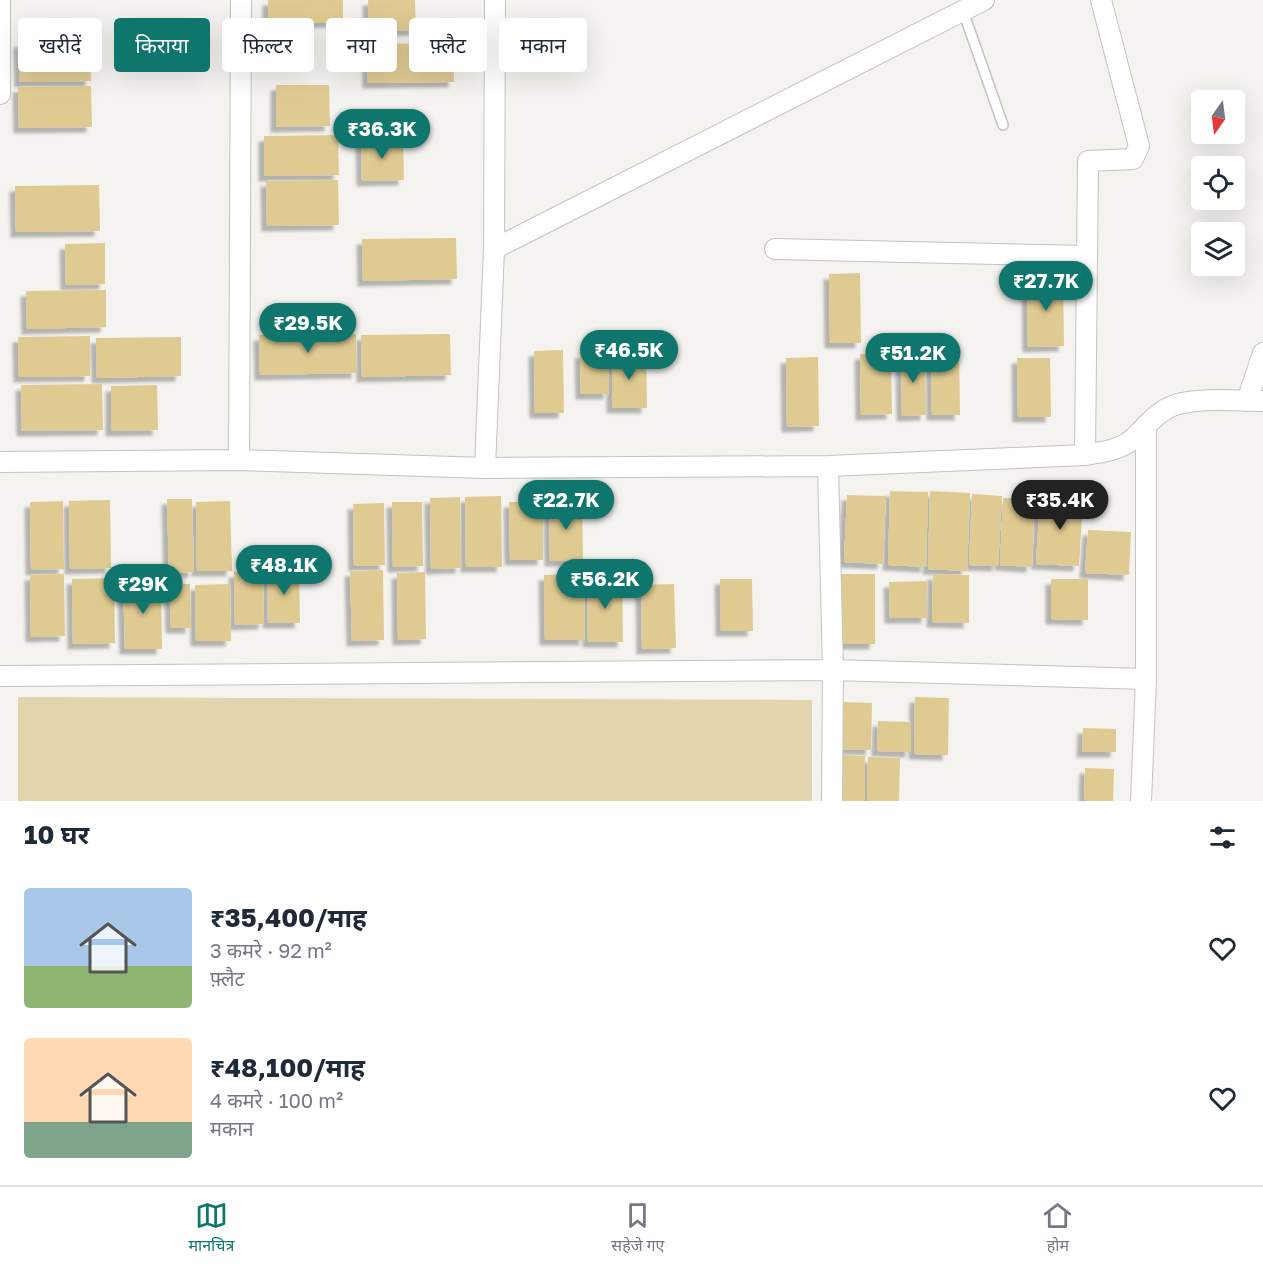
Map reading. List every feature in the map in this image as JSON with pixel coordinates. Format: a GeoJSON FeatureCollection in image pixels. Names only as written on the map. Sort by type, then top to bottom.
{"type":"FeatureCollection","features":[{"type":"Feature","properties":{"kind":"street"},"geometry":{"type":"LineString","coordinates":[[0,0],[0,94]]}},
{"type":"Feature","properties":{"kind":"street"},"geometry":{"type":"LineString","coordinates":[[239,460],[241,0]]}},
{"type":"Feature","properties":{"kind":"street"},"geometry":{"type":"LineString","coordinates":[[485,468],[494,249],[495,0]]}},
{"type":"Feature","properties":{"kind":"street"},"geometry":{"type":"LineString","coordinates":[[494,249],[984,0]]}},
{"type":"Feature","properties":{"kind":"street"},"geometry":{"type":"LineString","coordinates":[[1085,455],[1088,161],[1133,159],[1139,146],[1101,0]]}},
{"type":"Feature","properties":{"kind":"street"},"geometry":{"type":"LineString","coordinates":[[775,249],[1087,256]]}},
{"type":"Feature","properties":{"kind":"street"},"geometry":{"type":"LineString","coordinates":[[0,462],[239,460],[485,468],[828,466],[1085,455],[1115,449],[1128,442],[1159,413],[1174,405],[1190,401],[1255,401],[1263,353]]}},
{"type":"Feature","properties":{"kind":"street"},"geometry":{"type":"LineString","coordinates":[[1141,801],[1146,680],[1146,425]]}},
{"type":"Feature","properties":{"kind":"street"},"geometry":{"type":"LineString","coordinates":[[828,466],[833,670],[832,801]]}},
{"type":"Feature","properties":{"kind":"street"},"geometry":{"type":"LineString","coordinates":[[0,676],[833,670],[1146,680]]}},
{"type":"Feature","properties":{"kind":"lane"},"geometry":{"type":"LineString","coordinates":[[963,11],[1003,125]]}},
{"type":"Feature","properties":{"kind":"shaded area"},"geometry":{"type":"Polygon","coordinates":[[[18,697],[812,700],[812,801],[18,801],[18,697]]]}},
{"type":"Feature","properties":{"kind":"building"},"geometry":{"type":"Polygon","coordinates":[[[268,0],[343,0],[343,18],[326,18],[326,22],[314,22],[314,18],[268,18],[268,0]]]}},
{"type":"Feature","properties":{"kind":"building"},"geometry":{"type":"Polygon","coordinates":[[[368,0],[415,0],[416,18],[409,18],[409,30],[397,30],[397,18],[369,18],[368,0]]]}},
{"type":"Feature","properties":{"kind":"building"},"geometry":{"type":"Polygon","coordinates":[[[397,44],[409,44],[409,72],[454,72],[454,82],[368,83],[368,72],[397,72],[397,44]]]}},
{"type":"Feature","properties":{"kind":"building"},"geometry":{"type":"Polygon","coordinates":[[[20,72],[91,72],[91,81],[20,82],[20,72]]]}},
{"type":"Feature","properties":{"kind":"building"},"geometry":{"type":"Polygon","coordinates":[[[276,85],[329,85],[330,126],[276,127],[276,85]]]}},
{"type":"Feature","properties":{"kind":"building"},"geometry":{"type":"Polygon","coordinates":[[[91,86],[92,127],[19,128],[18,87],[91,86]]]}},
{"type":"Feature","properties":{"kind":"building"},"geometry":{"type":"Polygon","coordinates":[[[338,135],[339,175],[264,176],[264,136],[338,135]]]}},
{"type":"Feature","properties":{"kind":"building"},"geometry":{"type":"Polygon","coordinates":[[[403,139],[404,180],[362,181],[361,140],[403,139]]]}},
{"type":"Feature","properties":{"kind":"building"},"geometry":{"type":"Polygon","coordinates":[[[338,180],[339,225],[267,226],[266,181],[338,180]]]}},
{"type":"Feature","properties":{"kind":"building"},"geometry":{"type":"Polygon","coordinates":[[[99,185],[100,231],[16,232],[15,186],[99,185]]]}},
{"type":"Feature","properties":{"kind":"building"},"geometry":{"type":"Polygon","coordinates":[[[456,238],[457,279],[363,281],[362,239],[456,238]]]}},
{"type":"Feature","properties":{"kind":"building"},"geometry":{"type":"Polygon","coordinates":[[[105,243],[105,284],[66,285],[65,244],[105,243]]]}},
{"type":"Feature","properties":{"kind":"building"},"geometry":{"type":"Polygon","coordinates":[[[860,273],[861,343],[830,343],[829,274],[860,273]]]}},
{"type":"Feature","properties":{"kind":"building"},"geometry":{"type":"Polygon","coordinates":[[[1063,277],[1064,346],[1028,347],[1027,278],[1063,277]]]}},
{"type":"Feature","properties":{"kind":"building"},"geometry":{"type":"Polygon","coordinates":[[[106,290],[106,327],[27,329],[26,291],[106,290]]]}},
{"type":"Feature","properties":{"kind":"building"},"geometry":{"type":"Polygon","coordinates":[[[356,334],[357,373],[260,375],[259,335],[356,334]]]}},
{"type":"Feature","properties":{"kind":"building"},"geometry":{"type":"Polygon","coordinates":[[[450,334],[451,375],[362,377],[361,335],[450,334]]]}},
{"type":"Feature","properties":{"kind":"building"},"geometry":{"type":"Polygon","coordinates":[[[90,336],[90,376],[19,377],[18,337],[90,336]]]}},
{"type":"Feature","properties":{"kind":"building"},"geometry":{"type":"Polygon","coordinates":[[[181,337],[181,376],[97,378],[96,338],[181,337]]]}},
{"type":"Feature","properties":{"kind":"building"},"geometry":{"type":"Polygon","coordinates":[[[563,350],[564,413],[535,413],[534,351],[563,350]]]}},
{"type":"Feature","properties":{"kind":"building"},"geometry":{"type":"Polygon","coordinates":[[[959,351],[960,415],[932,415],[931,352],[959,351]]]}},
{"type":"Feature","properties":{"kind":"building"},"geometry":{"type":"Polygon","coordinates":[[[901,352],[925,352],[926,415],[902,416],[901,352]]]}},
{"type":"Feature","properties":{"kind":"building"},"geometry":{"type":"Polygon","coordinates":[[[580,353],[609,353],[609,394],[581,394],[580,353]]]}},
{"type":"Feature","properties":{"kind":"building"},"geometry":{"type":"Polygon","coordinates":[[[646,354],[647,408],[612,408],[612,355],[646,354]]]}},
{"type":"Feature","properties":{"kind":"building"},"geometry":{"type":"Polygon","coordinates":[[[860,354],[891,354],[892,414],[861,415],[860,354]]]}},
{"type":"Feature","properties":{"kind":"building"},"geometry":{"type":"Polygon","coordinates":[[[818,357],[819,426],[787,427],[786,358],[818,357]]]}},
{"type":"Feature","properties":{"kind":"building"},"geometry":{"type":"Polygon","coordinates":[[[1017,358],[1050,358],[1051,417],[1018,417],[1017,358]]]}},
{"type":"Feature","properties":{"kind":"building"},"geometry":{"type":"Polygon","coordinates":[[[102,384],[103,430],[22,431],[21,385],[102,384]]]}},
{"type":"Feature","properties":{"kind":"building"},"geometry":{"type":"Polygon","coordinates":[[[157,385],[158,430],[111,431],[111,386],[157,385]]]}},
{"type":"Feature","properties":{"kind":"building"},"geometry":{"type":"Polygon","coordinates":[[[890,491],[928,492],[926,567],[888,565],[890,491]]]}},
{"type":"Feature","properties":{"kind":"building"},"geometry":{"type":"Polygon","coordinates":[[[930,491],[970,493],[967,571],[928,569],[930,491]]]}},
{"type":"Feature","properties":{"kind":"building"},"geometry":{"type":"Polygon","coordinates":[[[972,494],[1002,496],[998,566],[969,565],[972,494]]]}},
{"type":"Feature","properties":{"kind":"building"},"geometry":{"type":"Polygon","coordinates":[[[847,495],[886,496],[883,564],[844,562],[847,495]]]}},
{"type":"Feature","properties":{"kind":"building"},"geometry":{"type":"Polygon","coordinates":[[[501,496],[502,567],[466,567],[465,497],[501,496]]]}},
{"type":"Feature","properties":{"kind":"building"},"geometry":{"type":"Polygon","coordinates":[[[460,497],[461,568],[431,569],[430,498],[460,497]]]}},
{"type":"Feature","properties":{"kind":"building"},"geometry":{"type":"Polygon","coordinates":[[[1040,497],[1083,499],[1079,566],[1036,564],[1040,497]]]}},
{"type":"Feature","properties":{"kind":"building"},"geometry":{"type":"Polygon","coordinates":[[[1003,498],[1035,500],[1032,567],[1000,565],[1003,498]]]}},
{"type":"Feature","properties":{"kind":"building"},"geometry":{"type":"Polygon","coordinates":[[[167,499],[192,499],[194,572],[169,573],[167,499]]]}},
{"type":"Feature","properties":{"kind":"building"},"geometry":{"type":"Polygon","coordinates":[[[110,500],[111,568],[70,569],[69,501],[110,500]]]}},
{"type":"Feature","properties":{"kind":"building"},"geometry":{"type":"Polygon","coordinates":[[[582,500],[583,561],[550,561],[549,501],[582,500]]]}},
{"type":"Feature","properties":{"kind":"building"},"geometry":{"type":"Polygon","coordinates":[[[63,501],[64,569],[31,570],[30,502],[63,501]]]}},
{"type":"Feature","properties":{"kind":"building"},"geometry":{"type":"Polygon","coordinates":[[[230,501],[232,571],[197,571],[196,502],[230,501]]]}},
{"type":"Feature","properties":{"kind":"building"},"geometry":{"type":"Polygon","coordinates":[[[392,502],[422,502],[423,566],[393,567],[392,502]]]}},
{"type":"Feature","properties":{"kind":"building"},"geometry":{"type":"Polygon","coordinates":[[[509,502],[543,502],[543,560],[510,560],[509,502]]]}},
{"type":"Feature","properties":{"kind":"building"},"geometry":{"type":"Polygon","coordinates":[[[384,503],[385,565],[354,566],[353,504],[384,503]]]}},
{"type":"Feature","properties":{"kind":"building"},"geometry":{"type":"Polygon","coordinates":[[[1088,530],[1131,532],[1129,575],[1085,573],[1088,530]]]}},
{"type":"Feature","properties":{"kind":"building"},"geometry":{"type":"Polygon","coordinates":[[[299,568],[300,623],[268,623],[267,569],[299,568]]]}},
{"type":"Feature","properties":{"kind":"building"},"geometry":{"type":"Polygon","coordinates":[[[383,570],[384,640],[352,641],[350,571],[383,570]]]}},
{"type":"Feature","properties":{"kind":"building"},"geometry":{"type":"Polygon","coordinates":[[[234,572],[263,572],[264,624],[235,625],[234,572]]]}},
{"type":"Feature","properties":{"kind":"building"},"geometry":{"type":"Polygon","coordinates":[[[425,572],[426,639],[398,640],[397,573],[425,572]]]}},
{"type":"Feature","properties":{"kind":"building"},"geometry":{"type":"Polygon","coordinates":[[[64,574],[65,636],[31,637],[30,575],[64,574]]]}},
{"type":"Feature","properties":{"kind":"building"},"geometry":{"type":"Polygon","coordinates":[[[584,574],[585,640],[545,640],[544,575],[584,574]]]}},
{"type":"Feature","properties":{"kind":"building"},"geometry":{"type":"Polygon","coordinates":[[[839,574],[875,574],[875,644],[839,644],[839,574]]]}},
{"type":"Feature","properties":{"kind":"building"},"geometry":{"type":"Polygon","coordinates":[[[933,574],[969,575],[969,623],[932,622],[933,574]]]}},
{"type":"Feature","properties":{"kind":"building"},"geometry":{"type":"Polygon","coordinates":[[[587,577],[622,577],[623,642],[588,642],[587,577]]]}},
{"type":"Feature","properties":{"kind":"building"},"geometry":{"type":"Polygon","coordinates":[[[114,578],[115,643],[73,644],[72,579],[114,578]]]}},
{"type":"Feature","properties":{"kind":"building"},"geometry":{"type":"Polygon","coordinates":[[[720,579],[752,579],[753,631],[721,631],[720,579]]]}},
{"type":"Feature","properties":{"kind":"building"},"geometry":{"type":"Polygon","coordinates":[[[1051,579],[1088,579],[1088,620],[1051,619],[1051,579]]]}},
{"type":"Feature","properties":{"kind":"building"},"geometry":{"type":"Polygon","coordinates":[[[123,581],[161,581],[162,649],[125,649],[123,581]]]}},
{"type":"Feature","properties":{"kind":"building"},"geometry":{"type":"Polygon","coordinates":[[[927,581],[927,618],[890,618],[889,582],[927,581]]]}},
{"type":"Feature","properties":{"kind":"building"},"geometry":{"type":"Polygon","coordinates":[[[170,584],[190,584],[191,628],[171,628],[170,584]]]}},
{"type":"Feature","properties":{"kind":"building"},"geometry":{"type":"Polygon","coordinates":[[[230,584],[231,641],[196,641],[195,585],[230,584]]]}},
{"type":"Feature","properties":{"kind":"building"},"geometry":{"type":"Polygon","coordinates":[[[674,584],[676,648],[642,649],[641,585],[674,584]]]}},
{"type":"Feature","properties":{"kind":"building"},"geometry":{"type":"Polygon","coordinates":[[[915,697],[949,698],[948,755],[914,754],[915,697]]]}},
{"type":"Feature","properties":{"kind":"building"},"geometry":{"type":"Polygon","coordinates":[[[842,702],[872,703],[871,750],[841,749],[842,702]]]}},
{"type":"Feature","properties":{"kind":"building"},"geometry":{"type":"Polygon","coordinates":[[[878,721],[911,722],[911,752],[877,751],[878,721]]]}},
{"type":"Feature","properties":{"kind":"building"},"geometry":{"type":"Polygon","coordinates":[[[1083,728],[1116,729],[1116,752],[1082,752],[1083,728]]]}},
{"type":"Feature","properties":{"kind":"building"},"geometry":{"type":"Polygon","coordinates":[[[840,755],[865,756],[865,801],[839,801],[840,755]]]}},
{"type":"Feature","properties":{"kind":"building"},"geometry":{"type":"Polygon","coordinates":[[[868,757],[900,758],[899,801],[867,801],[868,757]]]}},
{"type":"Feature","properties":{"kind":"building"},"geometry":{"type":"Polygon","coordinates":[[[1085,768],[1114,769],[1113,801],[1084,800],[1085,768]]]}}]}
